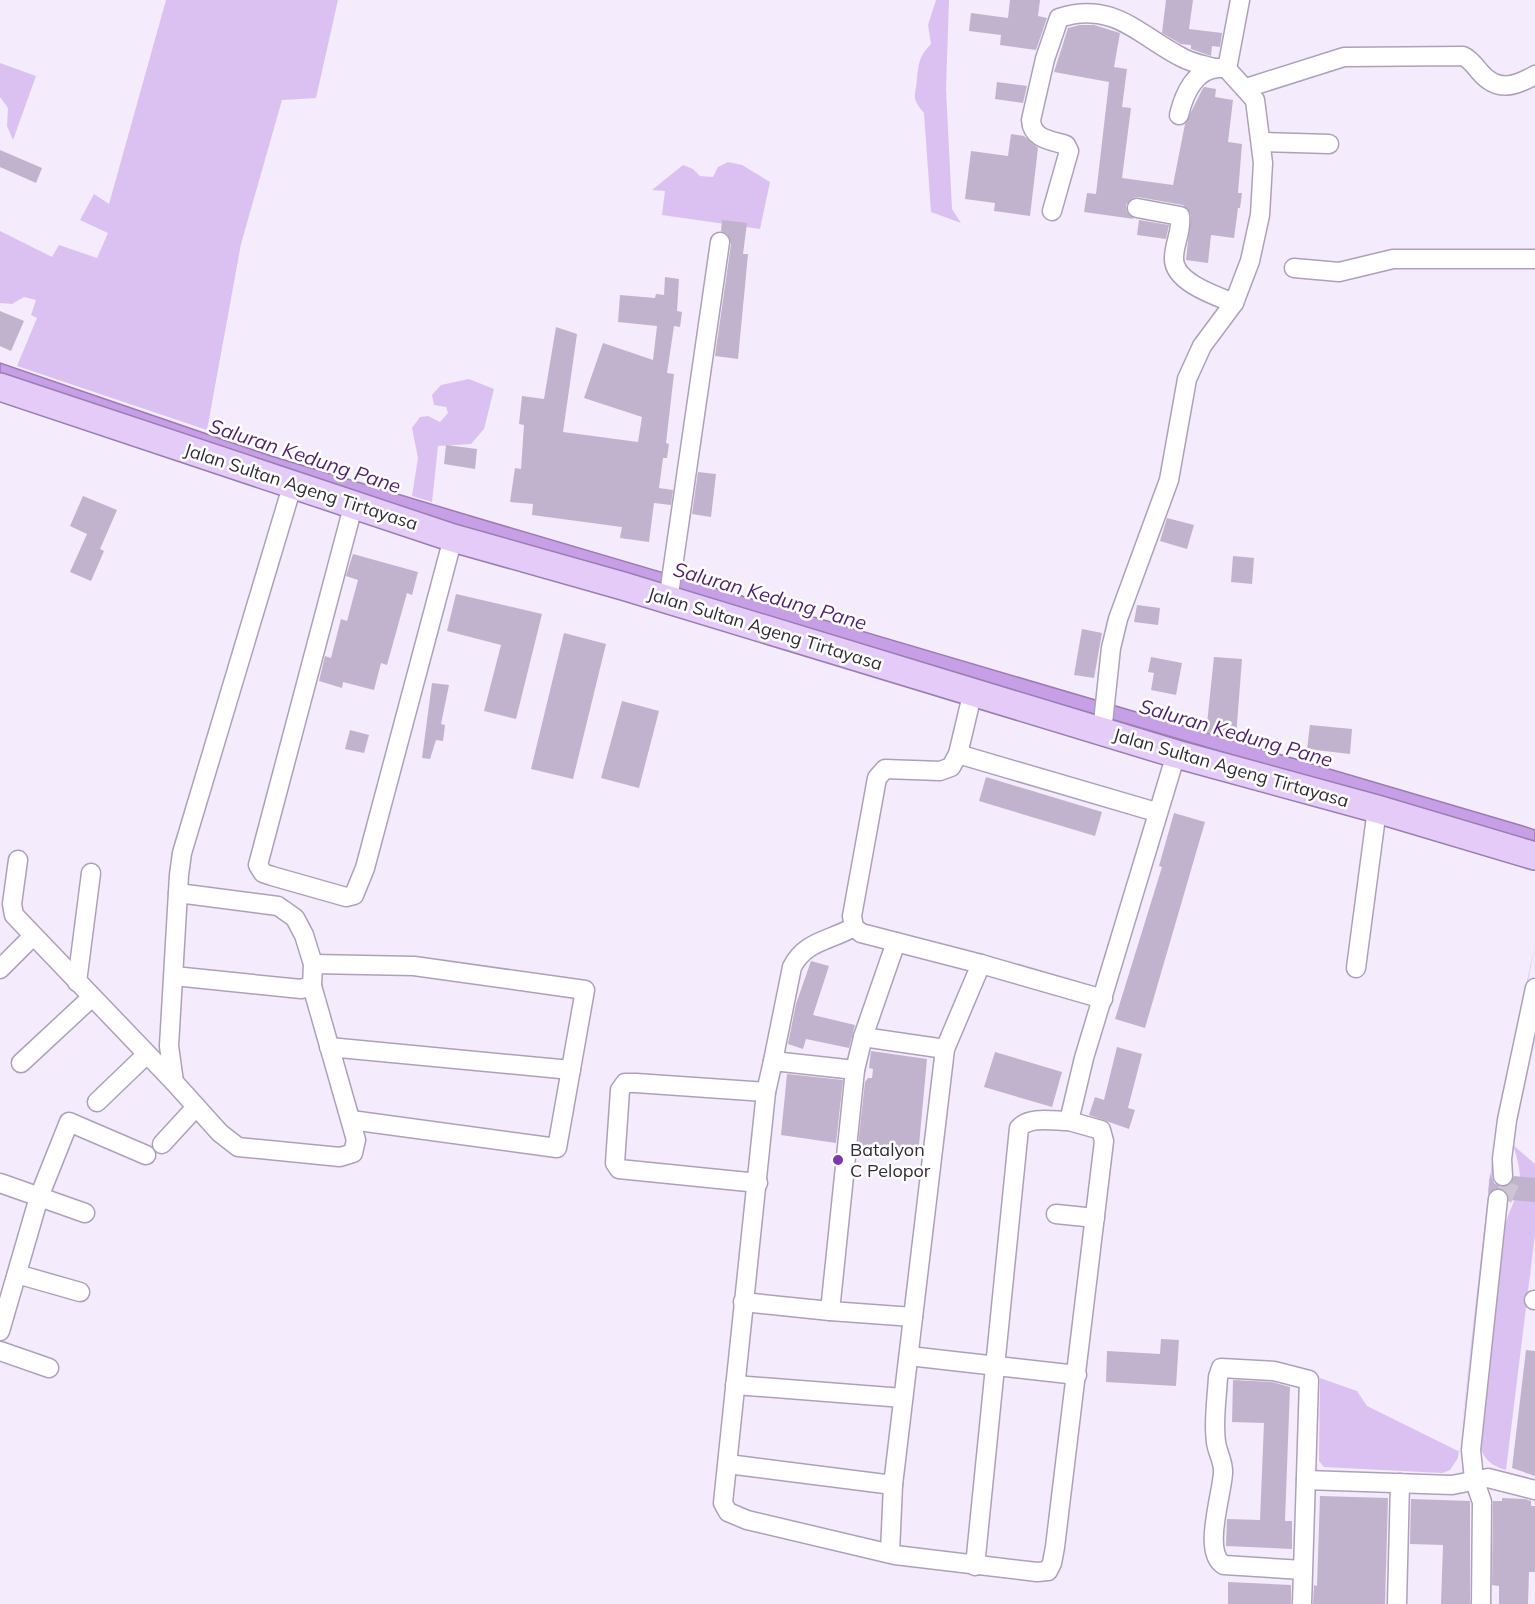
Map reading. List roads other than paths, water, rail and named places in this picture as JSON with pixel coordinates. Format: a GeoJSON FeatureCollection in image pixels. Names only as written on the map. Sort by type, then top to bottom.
{"type":"FeatureCollection","features":[{"type":"Feature","properties":{"kind":"main road","name":"Jalan Sultan Ageng Tirtayasa"},"geometry":{"type":"LineString","coordinates":[[0,387],[354,503],[453,538],[668,597],[973,691],[1102,726],[1176,754],[1534,853]]}},
{"type":"Feature","properties":{"kind":"street"},"geometry":{"type":"LineString","coordinates":[[1179,115],[1184,95],[1190,84],[1221,68],[1240,0]]}},
{"type":"Feature","properties":{"kind":"street"},"geometry":{"type":"LineString","coordinates":[[1052,211],[1069,151],[1066,146],[1036,135],[1032,130],[1031,120],[1045,59],[1059,18],[1083,13],[1121,19],[1185,59],[1221,68],[1246,88],[1255,100],[1261,142],[1260,215],[1250,261],[1234,303],[1202,346],[1187,379],[1169,480],[1118,619],[1109,657],[1102,726]]}},
{"type":"Feature","properties":{"kind":"street"},"geometry":{"type":"LineString","coordinates":[[1246,88],[1344,57],[1463,56],[1491,84],[1505,86],[1521,83],[1535,75]]}},
{"type":"Feature","properties":{"kind":"street"},"geometry":{"type":"LineString","coordinates":[[1261,142],[1329,144]]}},
{"type":"Feature","properties":{"kind":"street"},"geometry":{"type":"LineString","coordinates":[[1137,208],[1180,216],[1173,260],[1177,270],[1198,288],[1234,303]]}},
{"type":"Feature","properties":{"kind":"street"},"geometry":{"type":"LineString","coordinates":[[668,597],[720,242]]}},
{"type":"Feature","properties":{"kind":"street"},"geometry":{"type":"LineString","coordinates":[[1294,268],[1339,272],[1393,259],[1535,259]]}},
{"type":"Feature","properties":{"kind":"street"},"geometry":{"type":"LineString","coordinates":[[174,1082],[169,1046],[182,853],[293,483]]}},
{"type":"Feature","properties":{"kind":"street"},"geometry":{"type":"LineString","coordinates":[[354,503],[258,866],[263,873],[346,897],[354,895],[365,868],[453,538]]}},
{"type":"Feature","properties":{"kind":"street"},"geometry":{"type":"LineString","coordinates":[[973,691],[958,753],[951,767],[940,771],[885,769],[877,778],[852,916],[854,927],[861,933],[1103,999]]}},
{"type":"Feature","properties":{"kind":"street"},"geometry":{"type":"LineString","coordinates":[[958,753],[1156,812]]}},
{"type":"Feature","properties":{"kind":"street"},"geometry":{"type":"LineString","coordinates":[[1069,1121],[1083,1058],[1103,999],[1156,812],[1176,754]]}},
{"type":"Feature","properties":{"kind":"street"},"geometry":{"type":"LineString","coordinates":[[1356,968],[1377,809]]}},
{"type":"Feature","properties":{"kind":"street"},"geometry":{"type":"LineString","coordinates":[[18,860],[12,904],[14,915],[220,1133],[238,1146],[340,1157],[353,1153],[356,1140],[312,986],[313,964],[295,918],[278,906],[178,893]]}},
{"type":"Feature","properties":{"kind":"street"},"geometry":{"type":"LineString","coordinates":[[77,982],[91,873]]}},
{"type":"Feature","properties":{"kind":"street"},"geometry":{"type":"LineString","coordinates":[[854,927],[804,948],[792,967],[766,1092],[723,1503],[728,1512],[736,1516],[890,1552],[895,1556],[975,1566],[1048,1571],[1052,1563],[1077,1375],[1104,1142],[1101,1130],[1069,1121],[1034,1120],[1024,1123],[1019,1128],[975,1566]]}},
{"type":"Feature","properties":{"kind":"street"},"geometry":{"type":"LineString","coordinates":[[0,969],[33,936]]}},
{"type":"Feature","properties":{"kind":"street"},"geometry":{"type":"LineString","coordinates":[[830,1311],[855,1070],[863,1037],[896,942]]}},
{"type":"Feature","properties":{"kind":"street"},"geometry":{"type":"LineString","coordinates":[[313,964],[414,966],[585,990],[557,1148],[351,1120]]}},
{"type":"Feature","properties":{"kind":"street"},"geometry":{"type":"LineString","coordinates":[[890,1552],[893,1485],[945,1049],[981,964]]}},
{"type":"Feature","properties":{"kind":"street"},"geometry":{"type":"LineString","coordinates":[[174,976],[292,989],[312,986]]}},
{"type":"Feature","properties":{"kind":"street"},"geometry":{"type":"LineString","coordinates":[[1508,1176],[1511,1164],[1503,1146],[1535,988]]}},
{"type":"Feature","properties":{"kind":"street"},"geometry":{"type":"LineString","coordinates":[[21,1063],[92,997]]}},
{"type":"Feature","properties":{"kind":"street"},"geometry":{"type":"LineString","coordinates":[[863,1037],[945,1049]]}},
{"type":"Feature","properties":{"kind":"street"},"geometry":{"type":"LineString","coordinates":[[329,1047],[571,1070]]}},
{"type":"Feature","properties":{"kind":"street"},"geometry":{"type":"LineString","coordinates":[[97,1102],[147,1054]]}},
{"type":"Feature","properties":{"kind":"street"},"geometry":{"type":"LineString","coordinates":[[774,1061],[855,1070]]}},
{"type":"Feature","properties":{"kind":"street"},"geometry":{"type":"LineString","coordinates":[[758,1182],[619,1169],[615,1163],[620,1090],[625,1083],[636,1083],[766,1092]]}},
{"type":"Feature","properties":{"kind":"street"},"geometry":{"type":"LineString","coordinates":[[162,1144],[196,1107]]}},
{"type":"Feature","properties":{"kind":"street"},"geometry":{"type":"LineString","coordinates":[[0,1331],[39,1197],[69,1122],[146,1155]]}},
{"type":"Feature","properties":{"kind":"street"},"geometry":{"type":"LineString","coordinates":[[0,1183],[85,1213]]}},
{"type":"Feature","properties":{"kind":"street"},"geometry":{"type":"LineString","coordinates":[[1481,1604],[1482,1502],[1481,1491],[1474,1479],[1470,1450],[1495,1221],[1501,1199]]}},
{"type":"Feature","properties":{"kind":"street"},"geometry":{"type":"LineString","coordinates":[[1056,1214],[1095,1218]]}},
{"type":"Feature","properties":{"kind":"street"},"geometry":{"type":"LineString","coordinates":[[17,1274],[80,1292]]}},
{"type":"Feature","properties":{"kind":"street"},"geometry":{"type":"LineString","coordinates":[[743,1302],[913,1317]]}},
{"type":"Feature","properties":{"kind":"street"},"geometry":{"type":"LineString","coordinates":[[0,1351],[49,1368]]}},
{"type":"Feature","properties":{"kind":"street"},"geometry":{"type":"LineString","coordinates":[[909,1356],[1077,1375]]}},
{"type":"Feature","properties":{"kind":"street"},"geometry":{"type":"LineString","coordinates":[[1302,1604],[1309,1380],[1274,1371],[1221,1368],[1218,1377],[1216,1441],[1223,1472],[1214,1533],[1214,1554],[1218,1562],[1224,1565],[1303,1570]]}},
{"type":"Feature","properties":{"kind":"street"},"geometry":{"type":"LineString","coordinates":[[735,1385],[903,1398]]}},
{"type":"Feature","properties":{"kind":"street"},"geometry":{"type":"LineString","coordinates":[[728,1464],[893,1485]]}},
{"type":"Feature","properties":{"kind":"street"},"geometry":{"type":"LineString","coordinates":[[1306,1480],[1452,1485],[1474,1479],[1502,1480],[1535,1490]]}},
{"type":"Feature","properties":{"kind":"street"},"geometry":{"type":"LineString","coordinates":[[1397,1604],[1400,1483]]}},
{"type":"Feature","properties":{"kind":"tunnel"},"geometry":{"type":"LineString","coordinates":[[1503,1199],[1513,1176]]}},
{"type":"Feature","properties":{"kind":"place","name":"Batalyon C Pelopor"},"geometry":{"type":"Point","coordinates":[838,1160]}},
{"type":"Feature","properties":{"kind":"water label","name":"Saluran Kedung Pane"},"geometry":{"type":"Point","coordinates":[305,456]}},
{"type":"Feature","properties":{"kind":"water label","name":"Saluran Kedung Pane"},"geometry":{"type":"Point","coordinates":[770,596]}},
{"type":"Feature","properties":{"kind":"water label","name":"Saluran Kedung Pane"},"geometry":{"type":"Point","coordinates":[1236,733]}}]}
